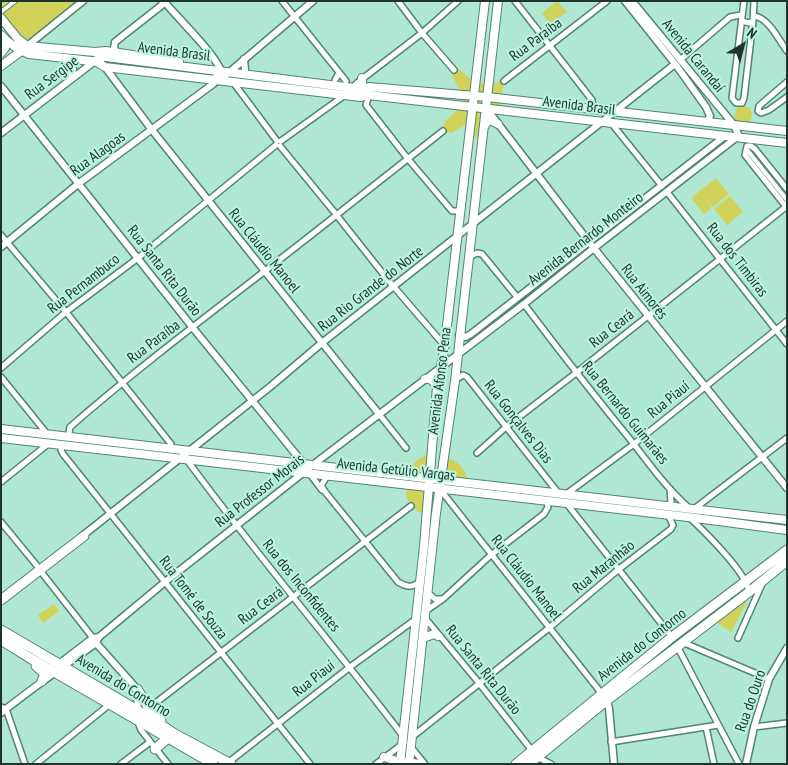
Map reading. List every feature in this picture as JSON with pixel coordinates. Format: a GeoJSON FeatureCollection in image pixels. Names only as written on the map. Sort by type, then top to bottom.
{"type":"FeatureCollection","features":[{"type":"Feature","properties":{"kind":"main road","name":"Avenida Afonso Pena"},"geometry":{"type":"LineString","coordinates":[[400,762],[420,582],[437,387],[445,346],[457,236],[456,211],[473,107],[485,1]]}},
{"type":"Feature","properties":{"kind":"main road","name":"Avenida Afonso Pena"},"geometry":{"type":"LineString","coordinates":[[409,762],[439,489],[455,381],[498,1]]}},
{"type":"Feature","properties":{"kind":"main road"},"geometry":{"type":"LineString","coordinates":[[1,18],[24,49]]}},
{"type":"Feature","properties":{"kind":"main road"},"geometry":{"type":"LineString","coordinates":[[3,37],[24,49]]}},
{"type":"Feature","properties":{"kind":"main road"},"geometry":{"type":"LineString","coordinates":[[1,53],[5,48],[3,37]]}},
{"type":"Feature","properties":{"kind":"main road"},"geometry":{"type":"LineString","coordinates":[[1,66],[24,49]]}},
{"type":"Feature","properties":{"kind":"main road","name":"Avenida Brasil"},"geometry":{"type":"LineString","coordinates":[[24,49],[116,52],[221,75],[232,82],[487,97],[787,131]]}},
{"type":"Feature","properties":{"kind":"main road","name":"Avenida Brasil"},"geometry":{"type":"LineString","coordinates":[[24,49],[31,55],[359,88],[473,107],[617,127],[787,143]]}},
{"type":"Feature","properties":{"kind":"main road","name":"Avenida Brasil"},"geometry":{"type":"LineString","coordinates":[[95,52],[106,57],[221,75]]}},
{"type":"Feature","properties":{"kind":"main road"},"geometry":{"type":"LineString","coordinates":[[95,61],[106,57]]}},
{"type":"Feature","properties":{"kind":"main road","name":"Avenida Brasil"},"geometry":{"type":"LineString","coordinates":[[95,61],[105,67],[221,75],[245,70],[337,77],[359,88]]}},
{"type":"Feature","properties":{"kind":"main road"},"geometry":{"type":"LineString","coordinates":[[612,112],[617,127]]}},
{"type":"Feature","properties":{"kind":"main road"},"geometry":{"type":"LineString","coordinates":[[484,127],[490,120],[498,124]]}},
{"type":"Feature","properties":{"kind":"main road"},"geometry":{"type":"LineString","coordinates":[[751,150],[758,141],[762,140]]}},
{"type":"Feature","properties":{"kind":"main road"},"geometry":{"type":"LineString","coordinates":[[473,213],[481,216]]}},
{"type":"Feature","properties":{"kind":"main road"},"geometry":{"type":"LineString","coordinates":[[424,378],[429,378],[437,387]]}},
{"type":"Feature","properties":{"kind":"main road","name":"Avenida Getúlio Vargas"},"geometry":{"type":"LineString","coordinates":[[1,430],[302,463],[562,495],[667,511],[679,508],[712,520],[787,530]]}},
{"type":"Feature","properties":{"kind":"main road","name":"Avenida Getúlio Vargas"},"geometry":{"type":"LineString","coordinates":[[1,438],[170,462],[183,460],[584,506],[691,512],[705,511],[787,520]]}},
{"type":"Feature","properties":{"kind":"main road"},"geometry":{"type":"LineString","coordinates":[[705,511],[706,516],[712,520]]}},
{"type":"Feature","properties":{"kind":"main road"},"geometry":{"type":"LineString","coordinates":[[1,600],[84,536]]}},
{"type":"Feature","properties":{"kind":"main road","name":"Avenida do Contorno"},"geometry":{"type":"LineString","coordinates":[[516,764],[535,754],[672,637],[787,550]]}},
{"type":"Feature","properties":{"kind":"main road","name":"Avenida do Contorno"},"geometry":{"type":"LineString","coordinates":[[604,697],[749,592],[787,561]]}},
{"type":"Feature","properties":{"kind":"main road","name":"Avenida do Contorno"},"geometry":{"type":"LineString","coordinates":[[1,630],[110,704],[138,715]]}},
{"type":"Feature","properties":{"kind":"main road"},"geometry":{"type":"LineString","coordinates":[[423,638],[434,634],[438,636]]}},
{"type":"Feature","properties":{"kind":"main road"},"geometry":{"type":"LineString","coordinates":[[1,640],[30,658],[59,668]]}},
{"type":"Feature","properties":{"kind":"main road"},"geometry":{"type":"LineString","coordinates":[[30,658],[45,674],[42,681]]}},
{"type":"Feature","properties":{"kind":"main road","name":"Avenida do Contorno"},"geometry":{"type":"LineString","coordinates":[[59,668],[172,736],[213,764]]}},
{"type":"Feature","properties":{"kind":"main road"},"geometry":{"type":"LineString","coordinates":[[137,689],[152,706],[172,736],[153,746]]}},
{"type":"Feature","properties":{"kind":"main road","name":"Avenida do Contorno"},"geometry":{"type":"LineString","coordinates":[[172,736],[230,763]]}},
{"type":"Feature","properties":{"kind":"main road","name":"Avenida do Contorno"},"geometry":{"type":"LineString","coordinates":[[529,764],[535,754]]}},
{"type":"Feature","properties":{"kind":"main road"},"geometry":{"type":"LineString","coordinates":[[384,757],[400,762]]}},
{"type":"Feature","properties":{"kind":"street"},"geometry":{"type":"LineString","coordinates":[[1,12],[15,1]]}},
{"type":"Feature","properties":{"kind":"street"},"geometry":{"type":"LineString","coordinates":[[24,49],[83,1]]}},
{"type":"Feature","properties":{"kind":"street"},"geometry":{"type":"LineString","coordinates":[[282,1],[337,77]]}},
{"type":"Feature","properties":{"kind":"street","name":"Rua Alagoas"},"geometry":{"type":"LineString","coordinates":[[1,247],[78,184],[244,59],[313,1]]}},
{"type":"Feature","properties":{"kind":"street"},"geometry":{"type":"LineString","coordinates":[[398,1],[422,33],[454,70]]}},
{"type":"Feature","properties":{"kind":"street","name":"Rua Pernambuco"},"geometry":{"type":"LineString","coordinates":[[1,368],[66,312],[138,258],[278,143],[359,88],[458,1]]}},
{"type":"Feature","properties":{"kind":"street"},"geometry":{"type":"LineString","coordinates":[[515,1],[592,100],[593,109]]}},
{"type":"Feature","properties":{"kind":"street","name":"Rua Paraíba"},"geometry":{"type":"LineString","coordinates":[[504,81],[607,1]]}},
{"type":"Feature","properties":{"kind":"street","name":"Avenida Carandaí"},"geometry":{"type":"LineString","coordinates":[[624,1],[734,125]]}},
{"type":"Feature","properties":{"kind":"street","name":"Avenida Carandaí"},"geometry":{"type":"LineString","coordinates":[[632,1],[680,63],[706,106],[710,116],[707,122]]}},
{"type":"Feature","properties":{"kind":"street"},"geometry":{"type":"LineString","coordinates":[[744,1],[732,98],[738,104],[742,103],[744,98],[754,1]]}},
{"type":"Feature","properties":{"kind":"street"},"geometry":{"type":"LineString","coordinates":[[116,52],[114,48],[115,42],[166,3],[221,75]]}},
{"type":"Feature","properties":{"kind":"street"},"geometry":{"type":"LineString","coordinates":[[742,18],[749,23],[753,18],[759,16],[766,21],[787,51]]}},
{"type":"Feature","properties":{"kind":"street","name":"Rua Rio Grande do Norte"},"geometry":{"type":"LineString","coordinates":[[183,460],[190,451],[323,342],[536,174],[595,124],[680,63],[730,17],[742,18]]}},
{"type":"Feature","properties":{"kind":"street"},"geometry":{"type":"LineString","coordinates":[[65,58],[73,69],[71,79]]}},
{"type":"Feature","properties":{"kind":"street"},"geometry":{"type":"LineString","coordinates":[[244,59],[245,70]]}},
{"type":"Feature","properties":{"kind":"street","name":"Rua Sergipe"},"geometry":{"type":"LineString","coordinates":[[1,132],[95,61]]}},
{"type":"Feature","properties":{"kind":"street"},"geometry":{"type":"LineString","coordinates":[[737,62],[740,66],[748,64]]}},
{"type":"Feature","properties":{"kind":"street","name":"Rua Cláudio Manoel"},"geometry":{"type":"LineString","coordinates":[[105,67],[207,200],[323,342],[406,448]]}},
{"type":"Feature","properties":{"kind":"street"},"geometry":{"type":"LineString","coordinates":[[232,82],[278,143],[388,280],[445,346]]}},
{"type":"Feature","properties":{"kind":"street"},"geometry":{"type":"LineString","coordinates":[[787,82],[759,106],[758,111],[761,113],[769,110],[787,97]]}},
{"type":"Feature","properties":{"kind":"street","name":"Rua Santa Rita Durão"},"geometry":{"type":"LineString","coordinates":[[1,86],[302,463]]}},
{"type":"Feature","properties":{"kind":"street"},"geometry":{"type":"LineString","coordinates":[[359,88],[366,105],[408,159],[456,211]]}},
{"type":"Feature","properties":{"kind":"street","name":"Rua Aimorés"},"geometry":{"type":"LineString","coordinates":[[486,108],[648,317],[787,488]]}},
{"type":"Feature","properties":{"kind":"street"},"geometry":{"type":"LineString","coordinates":[[734,125],[738,134],[737,137]]}},
{"type":"Feature","properties":{"kind":"street"},"geometry":{"type":"LineString","coordinates":[[617,127],[662,186]]}},
{"type":"Feature","properties":{"kind":"street","name":"Rua Paraíba"},"geometry":{"type":"LineString","coordinates":[[71,437],[69,433],[70,427],[122,381],[265,272],[443,131]]}},
{"type":"Feature","properties":{"kind":"street","name":"Avenida Bernardo Monteiro"},"geometry":{"type":"LineString","coordinates":[[472,334],[517,297],[726,136]]}},
{"type":"Feature","properties":{"kind":"street","name":"Avenida Bernardo Monteiro"},"geometry":{"type":"LineString","coordinates":[[440,368],[737,137]]}},
{"type":"Feature","properties":{"kind":"street"},"geometry":{"type":"LineString","coordinates":[[786,207],[745,155],[747,146],[751,146],[751,150],[787,200]]}},
{"type":"Feature","properties":{"kind":"street"},"geometry":{"type":"LineString","coordinates":[[751,150],[787,189]]}},
{"type":"Feature","properties":{"kind":"street","name":"Rua dos Timbiras"},"geometry":{"type":"LineString","coordinates":[[667,192],[787,344]]}},
{"type":"Feature","properties":{"kind":"street","name":"Rua Ceará"},"geometry":{"type":"LineString","coordinates":[[477,453],[506,427],[786,207]]}},
{"type":"Feature","properties":{"kind":"street"},"geometry":{"type":"LineString","coordinates":[[1,235],[122,381],[171,444],[169,448]]}},
{"type":"Feature","properties":{"kind":"street"},"geometry":{"type":"LineString","coordinates":[[468,258],[477,252],[482,254],[517,297]]}},
{"type":"Feature","properties":{"kind":"street","name":"Rua Bernardo Guimarães"},"geometry":{"type":"LineString","coordinates":[[524,304],[576,373],[746,581],[749,592]]}},
{"type":"Feature","properties":{"kind":"street","name":"Rua Piauí"},"geometry":{"type":"LineString","coordinates":[[562,495],[634,444],[787,321]]}},
{"type":"Feature","properties":{"kind":"street"},"geometry":{"type":"LineString","coordinates":[[459,335],[466,337],[472,334],[477,340]]}},
{"type":"Feature","properties":{"kind":"street","name":"Rua Professor Morais"},"geometry":{"type":"LineString","coordinates":[[3,709],[59,668],[235,526],[306,474],[314,465],[424,378],[440,368]]}},
{"type":"Feature","properties":{"kind":"street","name":"Rua Gonçalves Dias"},"geometry":{"type":"LineString","coordinates":[[455,381],[463,375],[467,377],[562,495]]}},
{"type":"Feature","properties":{"kind":"street"},"geometry":{"type":"LineString","coordinates":[[1,377],[48,435]]}},
{"type":"Feature","properties":{"kind":"street"},"geometry":{"type":"LineString","coordinates":[[34,433],[38,429],[39,423]]}},
{"type":"Feature","properties":{"kind":"street"},"geometry":{"type":"LineString","coordinates":[[691,512],[787,438]]}},
{"type":"Feature","properties":{"kind":"street"},"geometry":{"type":"LineString","coordinates":[[1,482],[48,444]]}},
{"type":"Feature","properties":{"kind":"street","name":"Rua Tomé de Souza"},"geometry":{"type":"LineString","coordinates":[[63,446],[61,450],[63,454],[310,764]]}},
{"type":"Feature","properties":{"kind":"street","name":"Rua dos Inconfidentes"},"geometry":{"type":"LineString","coordinates":[[183,460],[350,667],[403,736]]}},
{"type":"Feature","properties":{"kind":"street"},"geometry":{"type":"LineString","coordinates":[[1,605],[42,573],[170,462]]}},
{"type":"Feature","properties":{"kind":"street"},"geometry":{"type":"LineString","coordinates":[[302,463],[306,474],[326,493]]}},
{"type":"Feature","properties":{"kind":"street"},"geometry":{"type":"LineString","coordinates":[[327,476],[322,486],[326,493],[398,582],[406,587],[412,587],[420,582]]}},
{"type":"Feature","properties":{"kind":"street","name":"Rua Cláudio Manoel"},"geometry":{"type":"LineString","coordinates":[[430,479],[604,697]]}},
{"type":"Feature","properties":{"kind":"street"},"geometry":{"type":"LineString","coordinates":[[667,511],[671,502],[670,489]]}},
{"type":"Feature","properties":{"kind":"street"},"geometry":{"type":"LineString","coordinates":[[705,511],[713,495]]}},
{"type":"Feature","properties":{"kind":"street"},"geometry":{"type":"LineString","coordinates":[[426,610],[443,598],[491,555],[544,514],[548,507],[547,502]]}},
{"type":"Feature","properties":{"kind":"street"},"geometry":{"type":"LineString","coordinates":[[568,504],[672,637]]}},
{"type":"Feature","properties":{"kind":"street","name":"Rua Ceará"},"geometry":{"type":"LineString","coordinates":[[152,706],[411,506]]}},
{"type":"Feature","properties":{"kind":"street"},"geometry":{"type":"LineString","coordinates":[[580,518],[580,510],[584,506]]}},
{"type":"Feature","properties":{"kind":"street","name":"Rua Maranhão"},"geometry":{"type":"LineString","coordinates":[[376,764],[671,529],[673,525],[667,511]]}},
{"type":"Feature","properties":{"kind":"street"},"geometry":{"type":"LineString","coordinates":[[708,535],[707,526],[712,520]]}},
{"type":"Feature","properties":{"kind":"street"},"geometry":{"type":"LineString","coordinates":[[1,522],[38,567]]}},
{"type":"Feature","properties":{"kind":"street"},"geometry":{"type":"LineString","coordinates":[[1,595],[67,545],[84,536]]}},
{"type":"Feature","properties":{"kind":"street"},"geometry":{"type":"LineString","coordinates":[[42,573],[137,689],[138,715],[141,730],[168,764]]}},
{"type":"Feature","properties":{"kind":"street"},"geometry":{"type":"LineString","coordinates":[[738,638],[762,582]]}},
{"type":"Feature","properties":{"kind":"street"},"geometry":{"type":"LineString","coordinates":[[428,593],[438,600],[443,598]]}},
{"type":"Feature","properties":{"kind":"street","name":"Rua Santa Rita Durão"},"geometry":{"type":"LineString","coordinates":[[418,602],[426,620],[438,636],[479,683],[535,754]]}},
{"type":"Feature","properties":{"kind":"street","name":"Rua Piauí"},"geometry":{"type":"LineString","coordinates":[[230,763],[350,667],[416,618]]}},
{"type":"Feature","properties":{"kind":"street"},"geometry":{"type":"LineString","coordinates":[[679,644],[769,679]]}},
{"type":"Feature","properties":{"kind":"street"},"geometry":{"type":"LineString","coordinates":[[679,644],[718,726],[739,764]]}},
{"type":"Feature","properties":{"kind":"street","name":"Rua do Ouro"},"geometry":{"type":"LineString","coordinates":[[746,764],[754,726],[769,679],[787,648]]}},
{"type":"Feature","properties":{"kind":"street"},"geometry":{"type":"LineString","coordinates":[[604,697],[610,708],[614,764]]}},
{"type":"Feature","properties":{"kind":"street"},"geometry":{"type":"LineString","coordinates":[[36,764],[110,704]]}},
{"type":"Feature","properties":{"kind":"street"},"geometry":{"type":"LineString","coordinates":[[3,709],[25,764]]}},
{"type":"Feature","properties":{"kind":"street"},"geometry":{"type":"LineString","coordinates":[[754,726],[787,722]]}},
{"type":"Feature","properties":{"kind":"street"},"geometry":{"type":"LineString","coordinates":[[611,742],[718,726]]}},
{"type":"Feature","properties":{"kind":"street"},"geometry":{"type":"LineString","coordinates":[[706,727],[714,764]]}},
{"type":"Feature","properties":{"kind":"street"},"geometry":{"type":"LineString","coordinates":[[121,764],[153,746]]}},
{"type":"Feature","properties":{"kind":"street"},"geometry":{"type":"LineString","coordinates":[[410,747],[424,763]]}},
{"type":"Feature","properties":{"kind":"street"},"geometry":{"type":"LineString","coordinates":[[535,754],[551,764]]}},
{"type":"Feature","properties":{"kind":"street"},"geometry":{"type":"LineString","coordinates":[[400,762],[424,763]]}},
{"type":"Feature","properties":{"kind":"shaded area"},"geometry":{"type":"Polygon","coordinates":[[[1,1],[78,1],[30,40],[26,40],[1,12],[1,1]]]}},
{"type":"Feature","properties":{"kind":"shaded area"},"geometry":{"type":"Polygon","coordinates":[[[557,1],[567,12],[550,24],[542,13],[557,1]]]}},
{"type":"Feature","properties":{"kind":"shaded area"},"geometry":{"type":"Polygon","coordinates":[[[458,68],[475,83],[488,84],[504,81],[499,110],[486,108],[483,138],[470,136],[470,122],[452,133],[443,131],[444,123],[462,105],[463,97],[451,73],[458,68]]]}},
{"type":"Feature","properties":{"kind":"shaded area"},"geometry":{"type":"Polygon","coordinates":[[[742,105],[750,108],[752,113],[751,120],[746,124],[735,121],[736,111],[742,105]]]}},
{"type":"Feature","properties":{"kind":"shaded area"},"geometry":{"type":"Polygon","coordinates":[[[748,148],[751,148],[787,190],[787,200],[783,203],[746,155],[748,148]]]}},
{"type":"Feature","properties":{"kind":"shaded area"},"geometry":{"type":"Polygon","coordinates":[[[716,178],[729,194],[713,207],[706,199],[712,208],[704,214],[691,198],[716,178]]]}},
{"type":"Feature","properties":{"kind":"shaded area"},"geometry":{"type":"Polygon","coordinates":[[[730,196],[743,212],[727,225],[714,209],[730,196]]]}},
{"type":"Feature","properties":{"kind":"shaded area"},"geometry":{"type":"Polygon","coordinates":[[[430,454],[432,473],[445,475],[447,458],[461,466],[468,480],[449,484],[448,497],[431,494],[424,515],[411,505],[407,499],[406,490],[411,490],[412,480],[408,474],[414,464],[422,457],[430,454]]]}},
{"type":"Feature","properties":{"kind":"shaded area"},"geometry":{"type":"Polygon","coordinates":[[[744,600],[747,602],[731,632],[716,622],[744,600]]]}},
{"type":"Feature","properties":{"kind":"shaded area"},"geometry":{"type":"Polygon","coordinates":[[[54,604],[59,611],[43,623],[38,615],[54,604]]]}}]}
